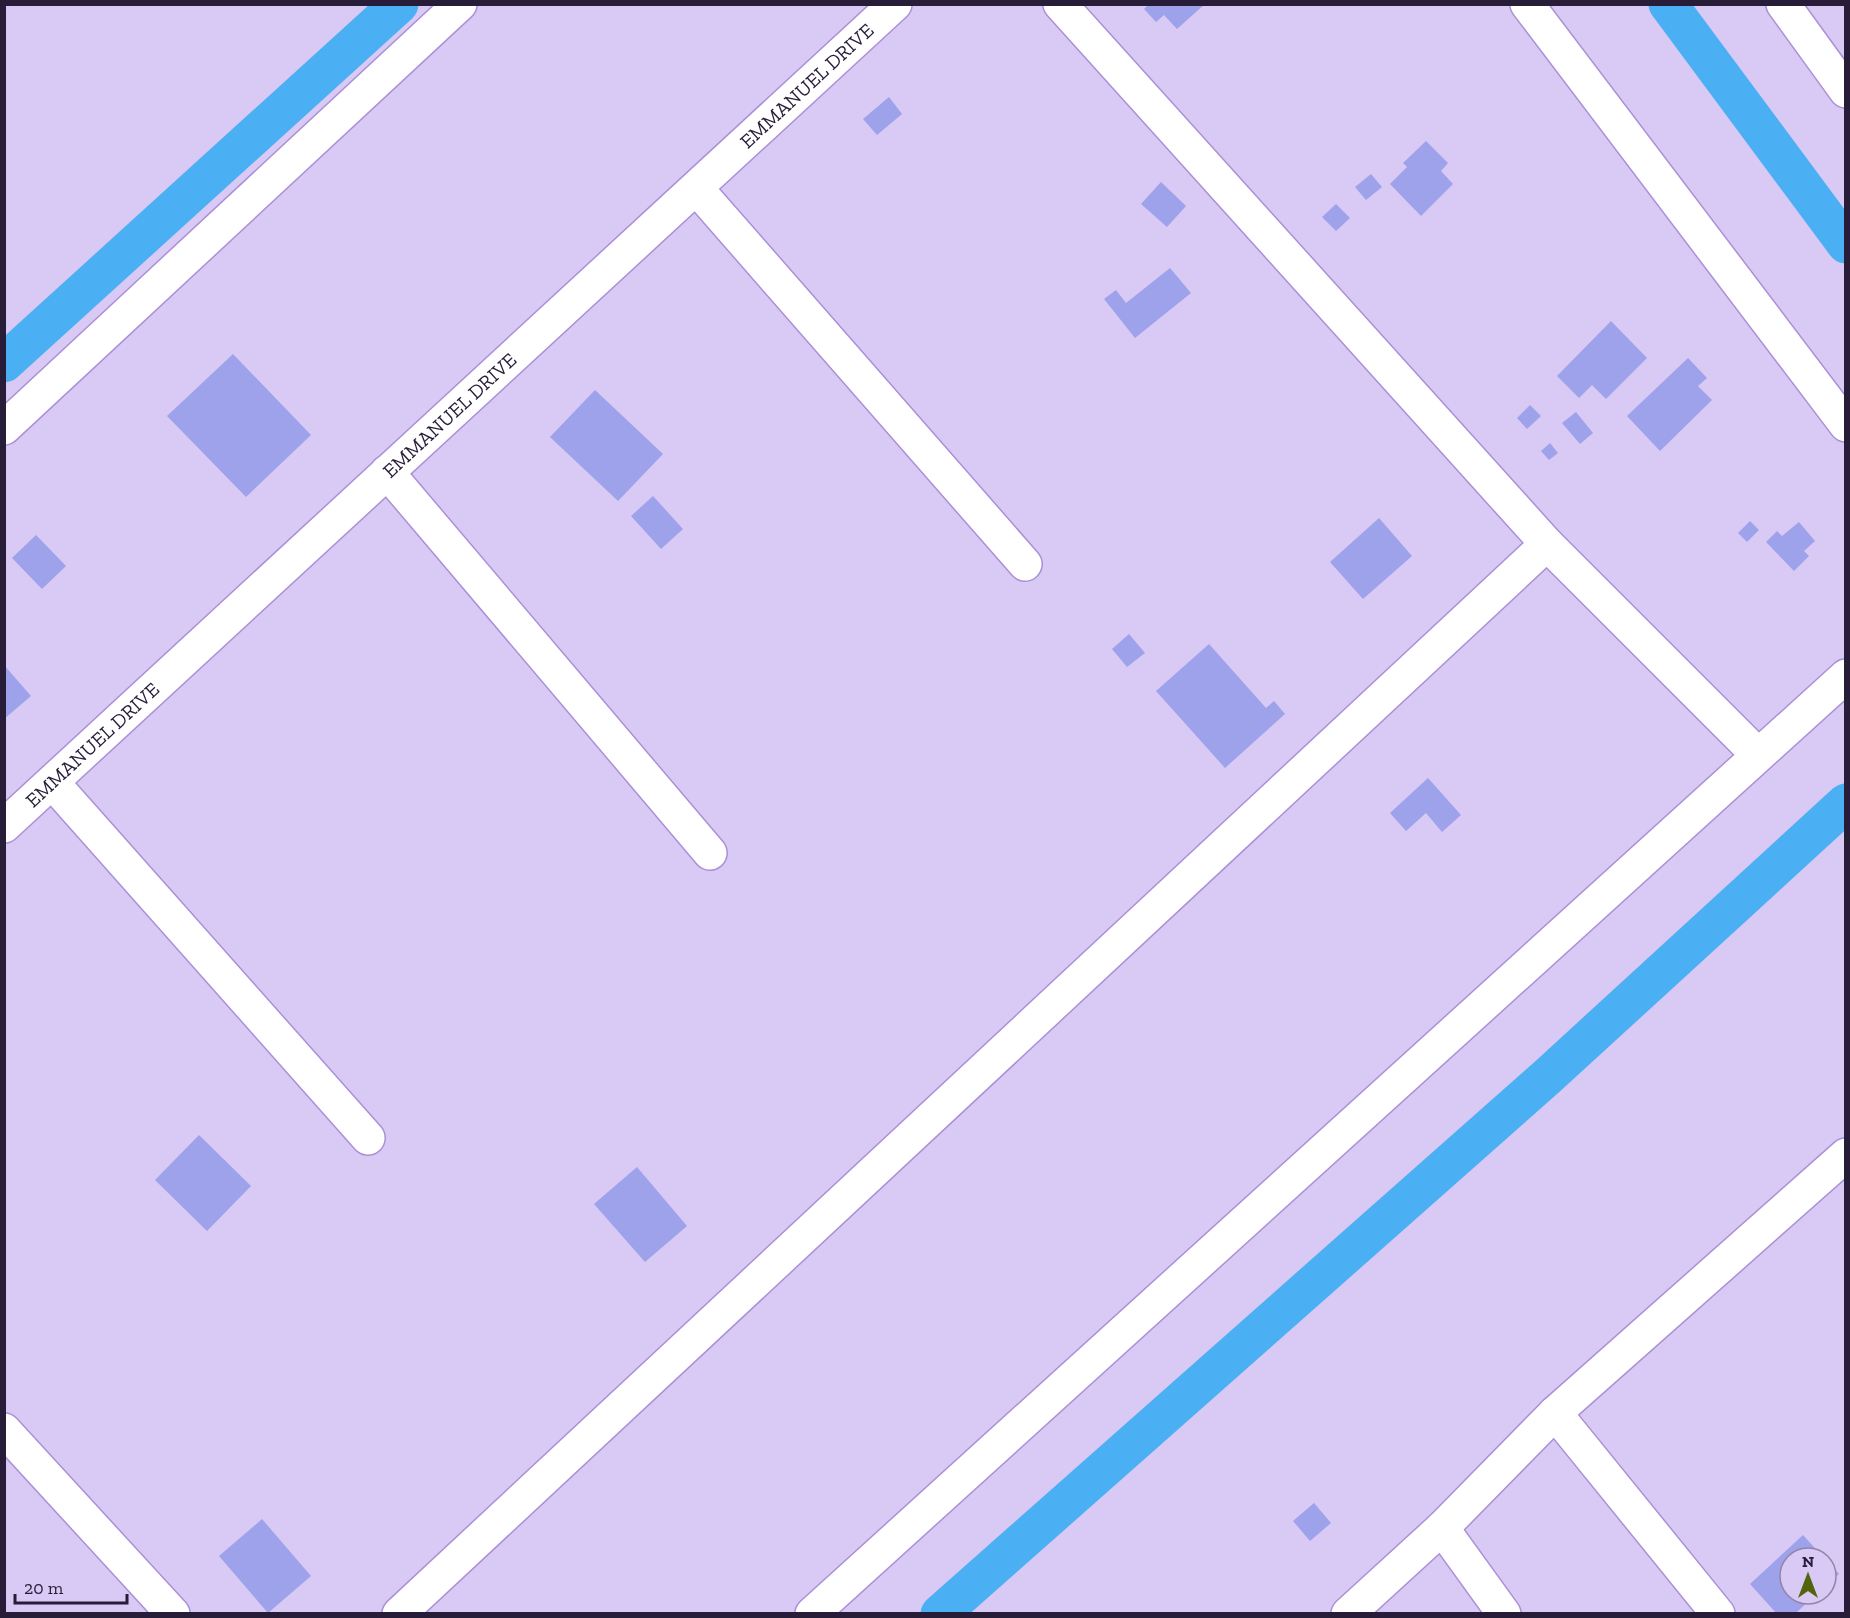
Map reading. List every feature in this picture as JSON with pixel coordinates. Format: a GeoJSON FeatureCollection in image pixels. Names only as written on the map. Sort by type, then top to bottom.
{"type":"FeatureCollection","features":[{"type":"Feature","properties":{"kind":"street"},"geometry":{"type":"LineString","coordinates":[[4,428],[460,4]]}},
{"type":"Feature","properties":{"kind":"street","name":"EMMANUEL DRIVE"},"geometry":{"type":"LineString","coordinates":[[4,826],[896,4]]}},
{"type":"Feature","properties":{"kind":"street"},"geometry":{"type":"LineString","coordinates":[[1060,4],[1547,544],[1757,754]]}},
{"type":"Feature","properties":{"kind":"street"},"geometry":{"type":"LineString","coordinates":[[1527,4],[1845,425]]}},
{"type":"Feature","properties":{"kind":"street"},"geometry":{"type":"LineString","coordinates":[[1783,4],[1845,91]]}},
{"type":"Feature","properties":{"kind":"street"},"geometry":{"type":"LineString","coordinates":[[697,189],[1025,564]]}},
{"type":"Feature","properties":{"kind":"street"},"geometry":{"type":"LineString","coordinates":[[387,472],[710,853]]}},
{"type":"Feature","properties":{"kind":"street"},"geometry":{"type":"LineString","coordinates":[[399,1614],[1547,544]]}},
{"type":"Feature","properties":{"kind":"street"},"geometry":{"type":"LineString","coordinates":[[812,1614],[1845,676]]}},
{"type":"Feature","properties":{"kind":"street"},"geometry":{"type":"LineString","coordinates":[[52,782],[368,1138]]}},
{"type":"Feature","properties":{"kind":"street"},"geometry":{"type":"LineString","coordinates":[[1348,1614],[1442,1528],[1555,1413],[1845,1155]]}},
{"type":"Feature","properties":{"kind":"street"},"geometry":{"type":"LineString","coordinates":[[1555,1413],[1718,1614]]}},
{"type":"Feature","properties":{"kind":"street"},"geometry":{"type":"LineString","coordinates":[[4,1430],[173,1614]]}},
{"type":"Feature","properties":{"kind":"street"},"geometry":{"type":"LineString","coordinates":[[1442,1528],[1504,1614]]}},
{"type":"Feature","properties":{"kind":"building"},"geometry":{"type":"Polygon","coordinates":[[[1149,4],[1205,4],[1177,29],[1164,15],[1156,22],[1144,9],[1149,4]]]}},
{"type":"Feature","properties":{"kind":"building"},"geometry":{"type":"Polygon","coordinates":[[[889,97],[902,114],[877,135],[863,119],[889,97]]]}},
{"type":"Feature","properties":{"kind":"building"},"geometry":{"type":"Polygon","coordinates":[[[1426,141],[1448,163],[1441,171],[1453,184],[1421,216],[1390,184],[1407,167],[1403,163],[1426,141]]]}},
{"type":"Feature","properties":{"kind":"building"},"geometry":{"type":"Polygon","coordinates":[[[1371,174],[1382,187],[1366,200],[1355,187],[1371,174]]]}},
{"type":"Feature","properties":{"kind":"building"},"geometry":{"type":"Polygon","coordinates":[[[1161,182],[1186,206],[1167,227],[1141,204],[1161,182]]]}},
{"type":"Feature","properties":{"kind":"building"},"geometry":{"type":"Polygon","coordinates":[[[1336,204],[1350,218],[1336,231],[1322,217],[1336,204]]]}},
{"type":"Feature","properties":{"kind":"building"},"geometry":{"type":"Polygon","coordinates":[[[1170,268],[1191,293],[1135,338],[1104,299],[1116,290],[1126,303],[1170,268]]]}},
{"type":"Feature","properties":{"kind":"building"},"geometry":{"type":"Polygon","coordinates":[[[1611,321],[1647,358],[1606,399],[1592,385],[1579,398],[1557,376],[1611,321]]]}},
{"type":"Feature","properties":{"kind":"building"},"geometry":{"type":"Polygon","coordinates":[[[233,354],[311,435],[246,497],[167,416],[233,354]]]}},
{"type":"Feature","properties":{"kind":"building"},"geometry":{"type":"Polygon","coordinates":[[[1688,358],[1707,378],[1698,386],[1712,400],[1660,451],[1627,416],[1688,358]]]}},
{"type":"Feature","properties":{"kind":"building"},"geometry":{"type":"Polygon","coordinates":[[[595,390],[663,454],[618,501],[550,437],[595,390]]]}},
{"type":"Feature","properties":{"kind":"building"},"geometry":{"type":"Polygon","coordinates":[[[1530,405],[1541,416],[1527,429],[1517,418],[1530,405]]]}},
{"type":"Feature","properties":{"kind":"building"},"geometry":{"type":"Polygon","coordinates":[[[1576,412],[1593,433],[1580,444],[1562,423],[1576,412]]]}},
{"type":"Feature","properties":{"kind":"building"},"geometry":{"type":"Polygon","coordinates":[[[1550,443],[1558,453],[1549,460],[1541,451],[1550,443]]]}},
{"type":"Feature","properties":{"kind":"building"},"geometry":{"type":"Polygon","coordinates":[[[653,496],[683,529],[661,549],[631,516],[653,496]]]}},
{"type":"Feature","properties":{"kind":"building"},"geometry":{"type":"Polygon","coordinates":[[[1379,518],[1412,556],[1363,599],[1330,562],[1379,518]]]}},
{"type":"Feature","properties":{"kind":"building"},"geometry":{"type":"Polygon","coordinates":[[[1750,521],[1759,530],[1747,542],[1738,533],[1750,521]]]}},
{"type":"Feature","properties":{"kind":"building"},"geometry":{"type":"Polygon","coordinates":[[[1799,522],[1815,541],[1804,551],[1809,556],[1794,571],[1766,542],[1777,531],[1782,536],[1799,522]]]}},
{"type":"Feature","properties":{"kind":"building"},"geometry":{"type":"Polygon","coordinates":[[[36,535],[66,566],[42,589],[12,558],[36,535]]]}},
{"type":"Feature","properties":{"kind":"building"},"geometry":{"type":"Polygon","coordinates":[[[1129,634],[1145,653],[1127,667],[1112,649],[1129,634]]]}},
{"type":"Feature","properties":{"kind":"building"},"geometry":{"type":"Polygon","coordinates":[[[1209,644],[1266,708],[1274,701],[1285,714],[1225,768],[1156,691],[1209,644]]]}},
{"type":"Feature","properties":{"kind":"building"},"geometry":{"type":"Polygon","coordinates":[[[4,665],[31,696],[4,719],[4,665]]]}},
{"type":"Feature","properties":{"kind":"building"},"geometry":{"type":"Polygon","coordinates":[[[1428,778],[1461,815],[1442,832],[1426,813],[1406,831],[1390,813],[1428,778]]]}},
{"type":"Feature","properties":{"kind":"building"},"geometry":{"type":"Polygon","coordinates":[[[199,1135],[251,1186],[207,1231],[155,1180],[199,1135]]]}},
{"type":"Feature","properties":{"kind":"building"},"geometry":{"type":"Polygon","coordinates":[[[637,1167],[687,1226],[645,1262],[594,1204],[637,1167]]]}},
{"type":"Feature","properties":{"kind":"building"},"geometry":{"type":"Polygon","coordinates":[[[1314,1503],[1331,1523],[1310,1541],[1293,1521],[1314,1503]]]}},
{"type":"Feature","properties":{"kind":"building"},"geometry":{"type":"Polygon","coordinates":[[[262,1519],[311,1576],[268,1613],[219,1556],[262,1519]]]}},
{"type":"Feature","properties":{"kind":"building"},"geometry":{"type":"Polygon","coordinates":[[[1803,1535],[1813,1546],[1791,1546],[1803,1535]]]}},
{"type":"Feature","properties":{"kind":"building"},"geometry":{"type":"Polygon","coordinates":[[[1778,1558],[1778,1606],[1803,1606],[1795,1614],[1777,1614],[1750,1584],[1778,1558]]]}},
{"type":"Feature","properties":{"kind":"waterway"},"geometry":{"type":"LineString","coordinates":[[4,363],[399,4]]}},
{"type":"Feature","properties":{"kind":"waterway"},"geometry":{"type":"LineString","coordinates":[[1668,4],[1846,244]]}},
{"type":"Feature","properties":{"kind":"waterway"},"geometry":{"type":"LineString","coordinates":[[940,1614],[1548,1076],[1846,803]]}}]}
